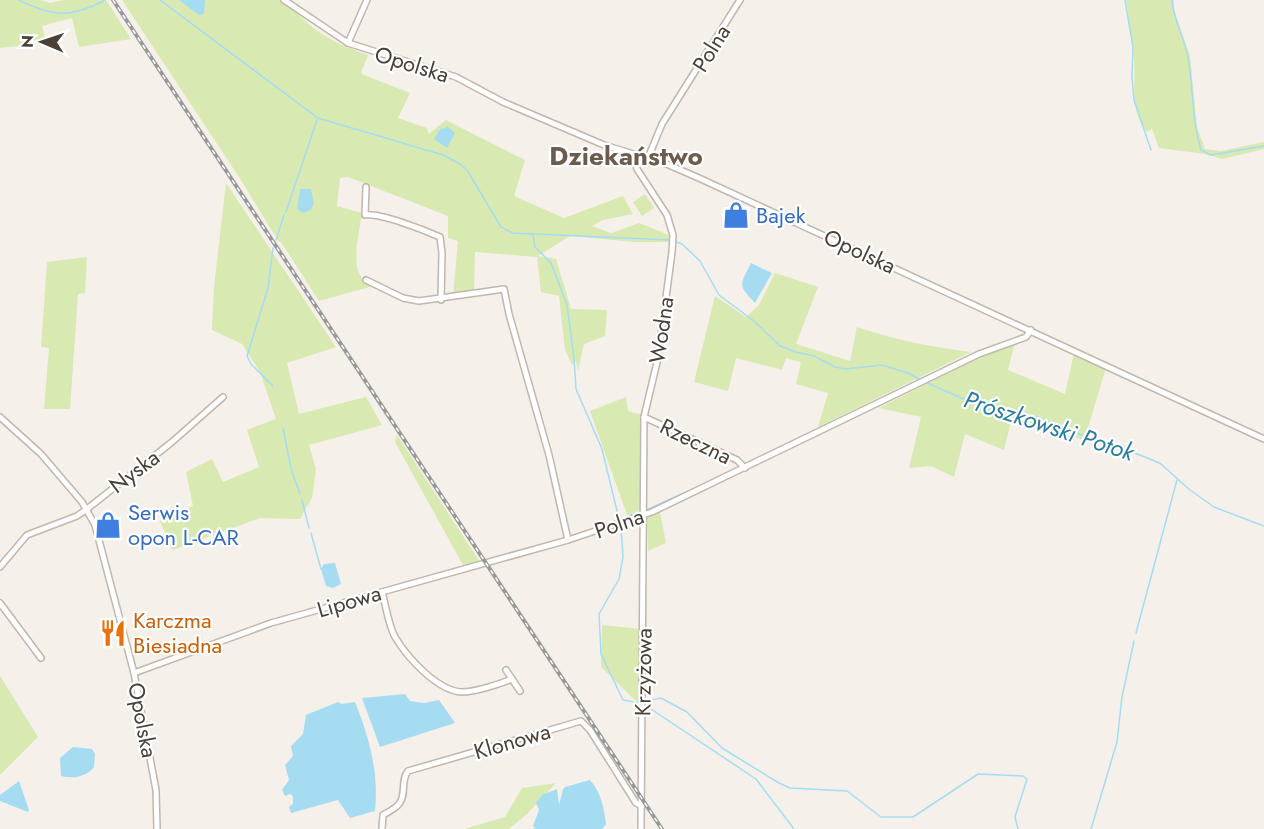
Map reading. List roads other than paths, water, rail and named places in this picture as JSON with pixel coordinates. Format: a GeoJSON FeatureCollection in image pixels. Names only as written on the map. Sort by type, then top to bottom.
{"type":"FeatureCollection","features":[{"type":"Feature","properties":{"kind":"street","name":"Opolska"},"geometry":{"type":"LineString","coordinates":[[284,0],[348,44],[456,77],[503,102],[604,145],[648,158],[743,197],[1264,439]]}},
{"type":"Feature","properties":{"kind":"street","name":"Opolska"},"geometry":{"type":"LineString","coordinates":[[348,44],[368,0]]}},
{"type":"Feature","properties":{"kind":"street","name":"Polna"},"geometry":{"type":"LineString","coordinates":[[648,158],[662,124],[740,0]]}},
{"type":"Feature","properties":{"kind":"street","name":"Wodna"},"geometry":{"type":"LineString","coordinates":[[633,155],[637,169],[667,214],[673,235],[658,358],[644,417],[643,515]]}},
{"type":"Feature","properties":{"kind":"street"},"geometry":{"type":"LineString","coordinates":[[366,187],[365,215],[382,217],[440,237],[441,300]]}},
{"type":"Feature","properties":{"kind":"street","name":"Polna"},"geometry":{"type":"LineString","coordinates":[[366,280],[412,300],[441,300],[504,289],[514,334],[549,455],[568,540],[643,515],[999,345],[1026,337],[1031,330]]}},
{"type":"Feature","properties":{"kind":"street","name":"Nyska"},"geometry":{"type":"LineString","coordinates":[[0,417],[40,454],[87,509],[172,442],[223,398]]}},
{"type":"Feature","properties":{"kind":"street","name":"Rzeczna"},"geometry":{"type":"LineString","coordinates":[[644,417],[737,460],[745,468]]}},
{"type":"Feature","properties":{"kind":"street","name":"Opolska"},"geometry":{"type":"LineString","coordinates":[[87,509],[95,525],[134,673],[156,790],[157,829]]}},
{"type":"Feature","properties":{"kind":"street"},"geometry":{"type":"LineString","coordinates":[[0,567],[27,536],[77,516],[87,509]]}},
{"type":"Feature","properties":{"kind":"street","name":"Krzyżowa"},"geometry":{"type":"LineString","coordinates":[[641,829],[643,515]]}},
{"type":"Feature","properties":{"kind":"street","name":"Lipowa"},"geometry":{"type":"LineString","coordinates":[[134,673],[251,630],[568,540]]}},
{"type":"Feature","properties":{"kind":"street"},"geometry":{"type":"LineString","coordinates":[[382,592],[395,637],[427,676],[461,692],[512,678]]}},
{"type":"Feature","properties":{"kind":"street"},"geometry":{"type":"LineString","coordinates":[[0,603],[41,658]]}},
{"type":"Feature","properties":{"kind":"street"},"geometry":{"type":"LineString","coordinates":[[506,670],[519,691]]}},
{"type":"Feature","properties":{"kind":"street","name":"Klonowa"},"geometry":{"type":"LineString","coordinates":[[382,829],[383,815],[400,803],[403,797],[404,780],[408,771],[581,721],[590,730],[636,803],[642,806]]}},
{"type":"Feature","properties":{"kind":"water"},"geometry":{"type":"Polygon","coordinates":[[[179,0],[205,0],[204,14],[199,15],[179,0]]]}},
{"type":"Feature","properties":{"kind":"water"},"geometry":{"type":"Polygon","coordinates":[[[447,126],[455,133],[447,148],[434,139],[441,128],[444,129],[447,126]]]}},
{"type":"Feature","properties":{"kind":"water"},"geometry":{"type":"Polygon","coordinates":[[[300,189],[311,189],[314,203],[311,210],[303,213],[297,209],[300,189]]]}},
{"type":"Feature","properties":{"kind":"water"},"geometry":{"type":"Polygon","coordinates":[[[751,263],[772,273],[755,303],[745,292],[742,284],[751,263]]]}},
{"type":"Feature","properties":{"kind":"water"},"geometry":{"type":"Polygon","coordinates":[[[335,563],[341,584],[333,588],[326,586],[321,569],[324,564],[335,563]]]}},
{"type":"Feature","properties":{"kind":"water"},"geometry":{"type":"Polygon","coordinates":[[[405,694],[410,701],[424,703],[439,700],[455,723],[380,747],[362,698],[405,694]]]}},
{"type":"Feature","properties":{"kind":"water"},"geometry":{"type":"Polygon","coordinates":[[[338,702],[342,704],[355,702],[365,728],[376,782],[375,811],[350,818],[338,800],[291,813],[289,807],[293,804],[293,796],[290,794],[285,796],[282,790],[289,780],[285,765],[293,756],[291,746],[303,734],[306,715],[338,702]]]}},
{"type":"Feature","properties":{"kind":"water"},"geometry":{"type":"Polygon","coordinates":[[[73,747],[92,749],[95,754],[94,767],[79,776],[61,776],[60,758],[73,747]]]}},
{"type":"Feature","properties":{"kind":"water"},"geometry":{"type":"Polygon","coordinates":[[[590,780],[603,806],[606,824],[602,829],[532,829],[535,828],[533,826],[539,810],[536,803],[542,795],[557,789],[559,805],[565,787],[590,780]]]}},
{"type":"Feature","properties":{"kind":"water"},"geometry":{"type":"Polygon","coordinates":[[[19,781],[28,812],[0,801],[0,795],[19,781]]]}},
{"type":"Feature","properties":{"kind":"waterway","name":"Prószkowski Potok"},"geometry":{"type":"LineString","coordinates":[[19,0],[42,10],[62,13],[82,10],[105,0]]}},
{"type":"Feature","properties":{"kind":"waterway","name":"Prószkowski Potok"},"geometry":{"type":"LineString","coordinates":[[160,0],[318,118],[443,155],[460,164],[467,170],[501,227],[513,233],[670,240]]}},
{"type":"Feature","properties":{"kind":"waterway"},"geometry":{"type":"LineString","coordinates":[[1125,0],[1133,47],[1134,100],[1151,150]]}},
{"type":"Feature","properties":{"kind":"waterway"},"geometry":{"type":"LineString","coordinates":[[1172,0],[1174,15],[1188,58],[1201,150],[1211,155],[1264,146]]}},
{"type":"Feature","properties":{"kind":"waterway"},"geometry":{"type":"LineString","coordinates":[[286,212],[317,120]]}},
{"type":"Feature","properties":{"kind":"waterway"},"geometry":{"type":"LineString","coordinates":[[276,240],[284,215]]}},
{"type":"Feature","properties":{"kind":"waterway"},"geometry":{"type":"LineString","coordinates":[[533,235],[535,247],[551,263],[567,305],[576,389],[602,449],[619,519],[639,512]]}},
{"type":"Feature","properties":{"kind":"waterway","name":"Prószkowski Potok"},"geometry":{"type":"LineString","coordinates":[[674,241],[682,244],[700,261],[719,295],[754,321],[780,346],[814,356],[835,367],[846,369],[882,365],[908,373],[921,380]]}},
{"type":"Feature","properties":{"kind":"waterway"},"geometry":{"type":"LineString","coordinates":[[273,248],[268,288],[247,356],[251,364],[273,386]]}},
{"type":"Feature","properties":{"kind":"waterway","name":"Prószkowski Potok"},"geometry":{"type":"LineString","coordinates":[[925,382],[993,412],[1017,418],[1035,416],[1150,459],[1161,464],[1190,490],[1214,507],[1264,526]]}},
{"type":"Feature","properties":{"kind":"waterway"},"geometry":{"type":"LineString","coordinates":[[283,428],[291,469],[300,494]]}},
{"type":"Feature","properties":{"kind":"waterway"},"geometry":{"type":"LineString","coordinates":[[1136,633],[1177,480]]}},
{"type":"Feature","properties":{"kind":"waterway"},"geometry":{"type":"LineString","coordinates":[[646,510],[684,493]]}},
{"type":"Feature","properties":{"kind":"waterway"},"geometry":{"type":"LineString","coordinates":[[302,500],[309,528]]}},
{"type":"Feature","properties":{"kind":"waterway"},"geometry":{"type":"LineString","coordinates":[[621,527],[623,557],[619,579],[599,614],[601,654],[623,700],[639,703]]}},
{"type":"Feature","properties":{"kind":"waterway"},"geometry":{"type":"LineString","coordinates":[[311,533],[321,569]]}},
{"type":"Feature","properties":{"kind":"waterway"},"geometry":{"type":"LineString","coordinates":[[1091,829],[1117,742],[1122,697],[1134,641]]}},
{"type":"Feature","properties":{"kind":"waterway"},"geometry":{"type":"LineString","coordinates":[[651,700],[661,698],[687,712],[722,748],[779,783],[790,788],[847,791],[881,817],[913,817],[978,774],[1023,776],[1027,779],[1015,817],[1018,829]]}},
{"type":"Feature","properties":{"kind":"waterway"},"geometry":{"type":"LineString","coordinates":[[647,703],[645,705],[756,779],[794,829]]}},
{"type":"Feature","properties":{"kind":"railway"},"geometry":{"type":"LineString","coordinates":[[113,0],[662,829]]}},
{"type":"Feature","properties":{"kind":"place","name":"Bajek"},"geometry":{"type":"Point","coordinates":[736,215]}},
{"type":"Feature","properties":{"kind":"place","name":"Serwis opon L-CAR"},"geometry":{"type":"Point","coordinates":[108,525]}},
{"type":"Feature","properties":{"kind":"place","name":"Karczma Biesiadna"},"geometry":{"type":"Point","coordinates":[113,633]}},
{"type":"Feature","properties":{"kind":"district","name":"Dziekaństwo"},"geometry":{"type":"Point","coordinates":[626,156]}}]}
